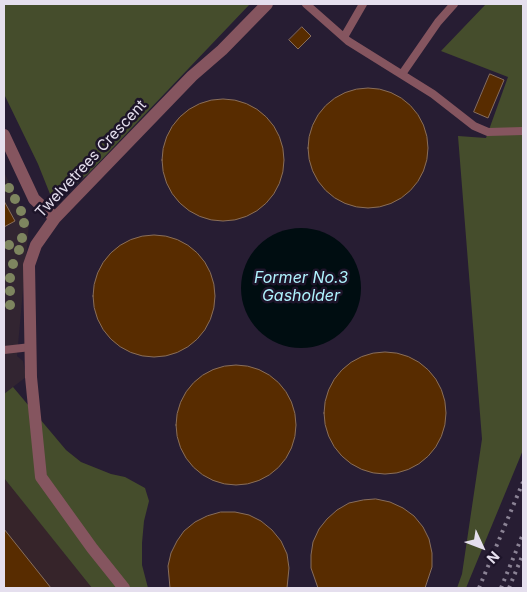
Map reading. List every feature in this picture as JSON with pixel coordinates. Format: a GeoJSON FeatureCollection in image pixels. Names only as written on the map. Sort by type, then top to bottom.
{"type":"FeatureCollection","features":[{"type":"Feature","properties":{"kind":"street","name":"Twelvetrees Crescent"},"geometry":{"type":"LineString","coordinates":[[124,588],[92,548],[41,477],[31,377],[29,265],[36,245],[55,218],[192,76],[222,50],[267,4]]}},
{"type":"Feature","properties":{"kind":"street"},"geometry":{"type":"LineString","coordinates":[[4,136],[34,199],[55,218]]}},
{"type":"Feature","properties":{"kind":"lane"},"geometry":{"type":"LineString","coordinates":[[306,4],[344,37],[433,94],[474,126],[488,132],[523,131]]}},
{"type":"Feature","properties":{"kind":"lane"},"geometry":{"type":"LineString","coordinates":[[344,37],[362,4]]}},
{"type":"Feature","properties":{"kind":"lane"},"geometry":{"type":"LineString","coordinates":[[402,74],[438,22],[454,4]]}},
{"type":"Feature","properties":{"kind":"lane"},"geometry":{"type":"LineString","coordinates":[[4,350],[31,348]]}},
{"type":"Feature","properties":{"kind":"shaded area"},"geometry":{"type":"Polygon","coordinates":[[[4,172],[29,224],[17,356],[23,361],[26,377],[4,394],[4,172]]]}},
{"type":"Feature","properties":{"kind":"shaded area"},"geometry":{"type":"Polygon","coordinates":[[[4,478],[46,530],[92,588],[4,588],[4,478]]]}},
{"type":"Feature","properties":{"kind":"green space"},"geometry":{"type":"Polygon","coordinates":[[[4,4],[250,4],[87,175],[66,191],[50,194],[38,164],[4,94],[4,4]]]}},
{"type":"Feature","properties":{"kind":"green space"},"geometry":{"type":"Polygon","coordinates":[[[486,4],[523,4],[523,450],[466,588],[457,588],[462,574],[482,439],[458,136],[486,138],[508,77],[441,51],[486,4]]]}},
{"type":"Feature","properties":{"kind":"green space"},"geometry":{"type":"Polygon","coordinates":[[[13,387],[66,450],[81,462],[111,474],[125,477],[145,488],[149,501],[144,521],[142,565],[148,588],[92,588],[4,478],[4,394],[13,387]]]}},
{"type":"Feature","properties":{"kind":"water","name":"Former No.3 Gasholder"},"geometry":{"type":"Polygon","coordinates":[[[301,228],[313,229],[324,233],[334,238],[343,246],[351,255],[356,265],[360,276],[360,300],[356,311],[351,321],[343,330],[334,338],[324,343],[313,347],[301,348],[289,347],[278,343],[268,338],[259,330],[251,321],[246,311],[242,300],[241,288],[242,276],[246,265],[251,255],[259,246],[268,238],[278,233],[289,229],[301,228]]]}},
{"type":"Feature","properties":{"kind":"building"},"geometry":{"type":"Polygon","coordinates":[[[302,27],[311,36],[298,49],[289,40],[302,27]]]}},
{"type":"Feature","properties":{"kind":"building"},"geometry":{"type":"Polygon","coordinates":[[[490,74],[504,80],[488,118],[474,112],[490,74]]]}},
{"type":"Feature","properties":{"kind":"building"},"geometry":{"type":"Polygon","coordinates":[[[368,88],[391,93],[401,98],[410,106],[418,115],[423,125],[428,148],[423,171],[418,181],[410,190],[401,198],[391,203],[368,208],[345,203],[335,198],[326,190],[318,181],[313,171],[308,148],[313,125],[318,115],[326,106],[335,98],[345,93],[368,88]]]}},
{"type":"Feature","properties":{"kind":"building"},"geometry":{"type":"Polygon","coordinates":[[[223,99],[246,104],[266,117],[279,137],[284,160],[279,183],[266,203],[246,216],[223,221],[200,216],[180,203],[167,183],[162,160],[167,137],[180,117],[200,104],[223,99]]]}},
{"type":"Feature","properties":{"kind":"building"},"geometry":{"type":"Polygon","coordinates":[[[4,201],[15,221],[4,227],[4,201]]]}},
{"type":"Feature","properties":{"kind":"building"},"geometry":{"type":"Polygon","coordinates":[[[154,235],[166,236],[177,240],[188,245],[197,253],[205,262],[210,273],[214,284],[214,308],[210,319],[205,330],[197,339],[188,347],[177,352],[166,356],[154,357],[142,356],[131,352],[120,347],[111,339],[103,330],[98,319],[94,308],[93,296],[94,284],[98,273],[103,262],[111,253],[120,245],[131,240],[142,236],[154,235]]]}},
{"type":"Feature","properties":{"kind":"building"},"geometry":{"type":"Polygon","coordinates":[[[385,352],[397,353],[408,357],[419,362],[428,370],[436,379],[441,390],[445,401],[445,425],[441,436],[436,447],[428,456],[419,464],[408,469],[397,473],[385,474],[373,473],[362,469],[351,464],[342,456],[334,447],[329,436],[325,425],[324,413],[325,401],[329,390],[334,379],[342,370],[351,362],[362,357],[373,353],[385,352]]]}},
{"type":"Feature","properties":{"kind":"building"},"geometry":{"type":"Polygon","coordinates":[[[236,365],[248,366],[259,370],[269,375],[278,383],[286,392],[291,402],[295,413],[295,437],[291,448],[286,458],[278,467],[269,475],[259,480],[248,484],[236,485],[224,484],[213,480],[203,475],[194,467],[186,458],[181,448],[177,437],[176,425],[177,413],[181,402],[186,392],[194,383],[203,375],[213,370],[224,366],[236,365]]]}},
{"type":"Feature","properties":{"kind":"building"},"geometry":{"type":"Polygon","coordinates":[[[376,499],[390,502],[403,508],[414,516],[423,527],[429,539],[432,553],[432,567],[425,588],[318,588],[311,568],[311,555],[313,542],[319,529],[337,510],[349,503],[376,499]]]}},
{"type":"Feature","properties":{"kind":"building"},"geometry":{"type":"Polygon","coordinates":[[[221,512],[249,515],[261,521],[272,530],[281,541],[287,554],[289,568],[287,588],[170,588],[168,566],[171,553],[177,541],[184,531],[195,522],[221,512]]]}},
{"type":"Feature","properties":{"kind":"building"},"geometry":{"type":"Polygon","coordinates":[[[4,529],[51,588],[4,588],[4,529]]]}},
{"type":"Feature","properties":{"kind":"railway"},"geometry":{"type":"LineString","coordinates":[[479,588],[523,482]]}},
{"type":"Feature","properties":{"kind":"railway"},"geometry":{"type":"LineString","coordinates":[[501,588],[523,534]]}},
{"type":"Feature","properties":{"kind":"railway"},"geometry":{"type":"LineString","coordinates":[[509,588],[523,554]]}}]}
